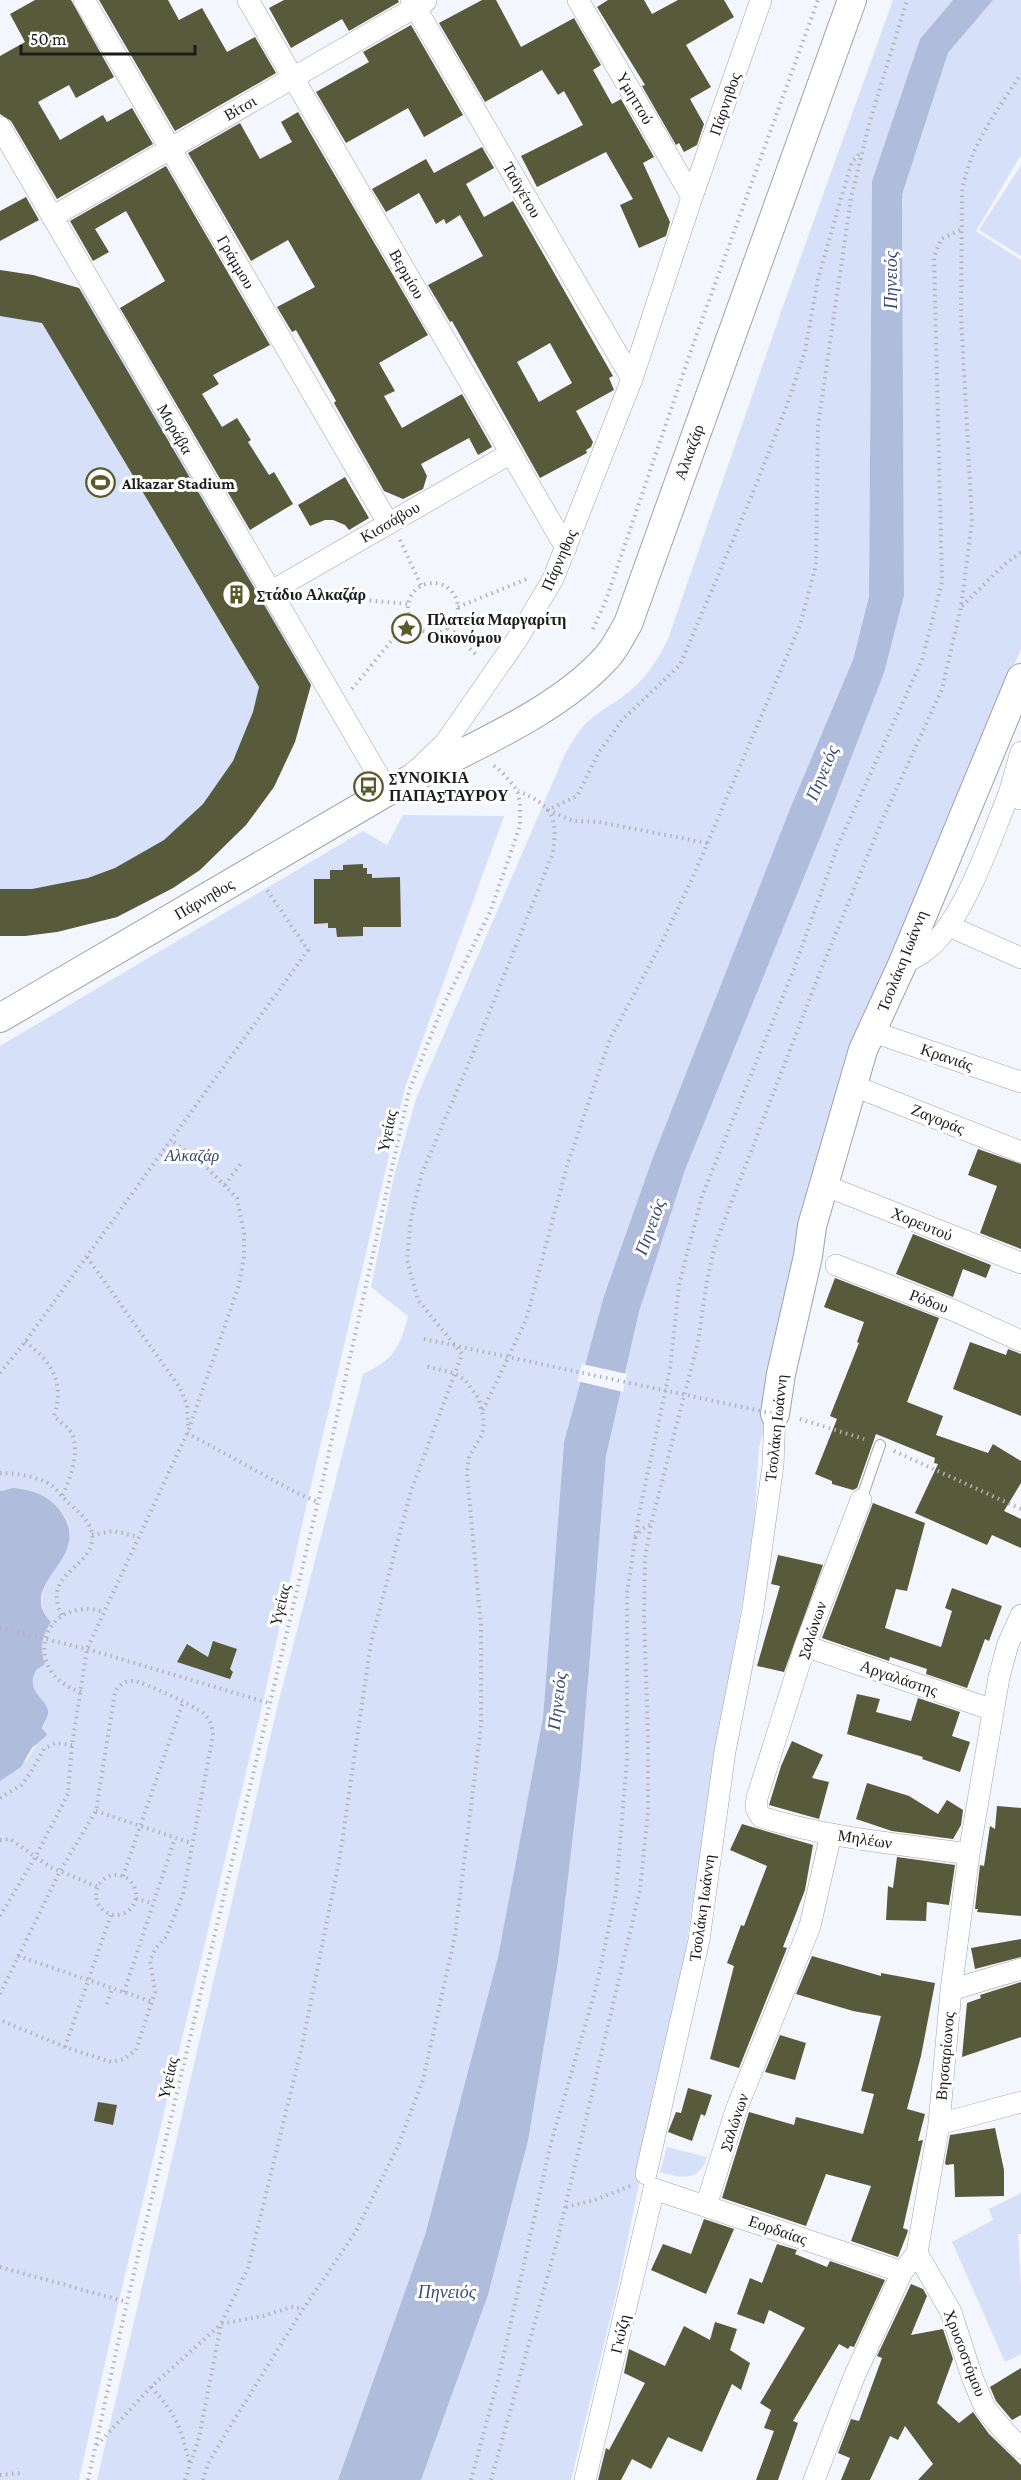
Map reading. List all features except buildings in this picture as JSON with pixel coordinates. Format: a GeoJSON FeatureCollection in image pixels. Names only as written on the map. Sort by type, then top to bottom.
{"type":"FeatureCollection","features":[{"type":"Feature","properties":{"kind":"street","name":"Γράμμου"},"geometry":{"type":"LineString","coordinates":[[84,0],[394,531]]}},
{"type":"Feature","properties":{"kind":"street","name":"Βερμίου"},"geometry":{"type":"LineString","coordinates":[[248,0],[566,548]]}},
{"type":"Feature","properties":{"kind":"street","name":"Υμηττού"},"geometry":{"type":"LineString","coordinates":[[578,0],[692,197]]}},
{"type":"Feature","properties":{"kind":"street"},"geometry":{"type":"LineString","coordinates":[[743,0],[754,20]]}},
{"type":"Feature","properties":{"kind":"street","name":"Πάρνηθος"},"geometry":{"type":"LineString","coordinates":[[0,1018],[388,792],[419,768],[445,742],[471,707],[554,579],[632,380],[692,197],[761,0]]}},
{"type":"Feature","properties":{"kind":"street","name":"Αλκαζάρ"},"geometry":{"type":"LineString","coordinates":[[388,792],[493,737],[555,700],[593,671],[618,642],[628,624],[852,0]]}},
{"type":"Feature","properties":{"kind":"street","name":"Βίτσι"},"geometry":{"type":"LineString","coordinates":[[52,217],[293,78],[418,2]]}},
{"type":"Feature","properties":{"kind":"street","name":"Ταϋγέτου"},"geometry":{"type":"LineString","coordinates":[[418,2],[632,380]]}},
{"type":"Feature","properties":{"kind":"street","name":"Μοράβα"},"geometry":{"type":"LineString","coordinates":[[0,127],[388,792]]}},
{"type":"Feature","properties":{"kind":"street","name":"Κισσάβου"},"geometry":{"type":"LineString","coordinates":[[270,592],[394,531],[511,453]]}},
{"type":"Feature","properties":{"kind":"street","name":"Τσολάκη Ιωάννη"},"geometry":{"type":"LineString","coordinates":[[650,2181],[699,1940],[725,1750],[755,1598],[773,1465],[784,1416],[781,1374],[808,1256],[812,1226],[863,1050],[902,965],[1019,689]]}},
{"type":"Feature","properties":{"kind":"street"},"geometry":{"type":"LineString","coordinates":[[902,965],[928,949],[949,926],[1015,797],[1021,752]]}},
{"type":"Feature","properties":{"kind":"street"},"geometry":{"type":"LineString","coordinates":[[949,926],[1021,958]]}},
{"type":"Feature","properties":{"kind":"street","name":"Κρανιάς"},"geometry":{"type":"LineString","coordinates":[[873,1032],[1021,1083]]}},
{"type":"Feature","properties":{"kind":"street","name":"Ζαγοράς"},"geometry":{"type":"LineString","coordinates":[[854,1086],[1021,1152]]}},
{"type":"Feature","properties":{"kind":"street","name":"Χορευτού"},"geometry":{"type":"LineString","coordinates":[[824,1185],[1021,1263]]}},
{"type":"Feature","properties":{"kind":"street","name":"Ρόδου"},"geometry":{"type":"LineString","coordinates":[[836,1265],[955,1311],[1021,1341]]}},
{"type":"Feature","properties":{"kind":"street","name":"Σαλώνων"},"geometry":{"type":"LineString","coordinates":[[761,1817],[756,1808],[757,1798],[805,1646],[861,1500]]}},
{"type":"Feature","properties":{"kind":"street","name":"Βησσαρίωνος"},"geometry":{"type":"LineString","coordinates":[[814,2480],[854,2377],[902,2272],[917,2253],[939,2124],[951,1990],[969,1854],[993,1710],[1008,1644],[1021,1615]]}},
{"type":"Feature","properties":{"kind":"street","name":"Αργαλάστης"},"geometry":{"type":"LineString","coordinates":[[805,1646],[993,1710]]}},
{"type":"Feature","properties":{"kind":"street","name":"Μηλέων"},"geometry":{"type":"LineString","coordinates":[[761,1817],[831,1834],[969,1854]]}},
{"type":"Feature","properties":{"kind":"street","name":"Σαλώνων"},"geometry":{"type":"LineString","coordinates":[[706,2206],[736,2110],[810,1926],[831,1834]]}},
{"type":"Feature","properties":{"kind":"street"},"geometry":{"type":"LineString","coordinates":[[951,1990],[1021,1969]]}},
{"type":"Feature","properties":{"kind":"street"},"geometry":{"type":"LineString","coordinates":[[939,2124],[1021,2102]]}},
{"type":"Feature","properties":{"kind":"street","name":"Εορδαίας"},"geometry":{"type":"LineString","coordinates":[[650,2181],[706,2206],[902,2272]]}},
{"type":"Feature","properties":{"kind":"street","name":"Γκύζη"},"geometry":{"type":"LineString","coordinates":[[585,2480],[650,2181]]}},
{"type":"Feature","properties":{"kind":"street","name":"Χρυσοστόμου"},"geometry":{"type":"LineString","coordinates":[[917,2253],[951,2312],[972,2377],[985,2408],[1021,2448]]}},
{"type":"Feature","properties":{"kind":"lane","name":"Σαλώνων"},"geometry":{"type":"LineString","coordinates":[[861,1500],[880,1445]]}},
{"type":"Feature","properties":{"kind":"path"},"geometry":{"type":"LineString","coordinates":[[591,632],[606,600],[694,342],[818,0]]}},
{"type":"Feature","properties":{"kind":"path"},"geometry":{"type":"LineString","coordinates":[[203,2480],[208,2464],[226,2433],[303,2309],[355,2233],[398,2146],[423,2080],[455,1936],[482,1725],[482,1625],[467,1474],[469,1456],[482,1435],[483,1410],[525,1320],[567,1166],[610,1039],[662,942],[800,625],[816,565],[818,426],[851,198],[862,151],[907,0]]}},
{"type":"Feature","properties":{"kind":"path"},"geometry":{"type":"LineString","coordinates":[[491,2480],[566,2207],[639,1890],[648,1811],[645,1558],[651,1524],[698,1342],[704,1297],[715,1245],[818,977],[882,823],[942,689],[961,607],[972,521],[961,315],[964,173],[992,118],[1021,74]]}},
{"type":"Feature","properties":{"kind":"path"},"geometry":{"type":"LineString","coordinates":[[548,810],[577,796],[599,752],[623,719],[680,665],[750,500],[787,405],[805,351],[818,279],[842,195],[852,162],[862,151]]}},
{"type":"Feature","properties":{"kind":"path"},"geometry":{"type":"LineString","coordinates":[[471,2480],[498,2380],[551,2143],[596,1988],[616,1893],[627,1759],[627,1593],[634,1538],[670,1369],[679,1285],[702,1196],[794,969],[838,845],[922,660],[942,582],[934,257],[941,239],[961,230]]}},
{"type":"Feature","properties":{"kind":"path"},"geometry":{"type":"LineString","coordinates":[[394,531],[421,585]]}},
{"type":"Feature","properties":{"kind":"path"},"geometry":{"type":"LineString","coordinates":[[961,607],[1005,564],[1021,552]]}},
{"type":"Feature","properties":{"kind":"path"},"geometry":{"type":"LineString","coordinates":[[458,607],[532,577]]}},
{"type":"Feature","properties":{"kind":"path"},"geometry":{"type":"LineString","coordinates":[[441,584],[450,589],[456,597],[458,607],[456,618],[449,627],[439,632],[428,632],[417,627],[410,618],[408,604],[411,596],[421,585],[441,584]]}},
{"type":"Feature","properties":{"kind":"path"},"geometry":{"type":"LineString","coordinates":[[307,594],[408,604]]}},
{"type":"Feature","properties":{"kind":"path"},"geometry":{"type":"LineString","coordinates":[[345,698],[410,618]]}},
{"type":"Feature","properties":{"kind":"path"},"geometry":{"type":"LineString","coordinates":[[449,627],[485,664]]}},
{"type":"Feature","properties":{"kind":"path"},"geometry":{"type":"LineString","coordinates":[[185,2480],[199,2438],[221,2324],[248,2268],[302,2046],[340,1856],[371,1642],[411,1491],[462,1354],[418,1300],[407,1260],[411,1218],[422,1173],[553,853],[555,821],[548,810],[535,798],[517,790],[502,772],[487,761]]}},
{"type":"Feature","properties":{"kind":"path","name":"Υγείας"},"geometry":{"type":"LineString","coordinates":[[88,2480],[127,2302],[318,1502],[409,1091],[442,1008],[490,912],[520,826],[520,803],[517,790]]}},
{"type":"Feature","properties":{"kind":"path"},"geometry":{"type":"LineString","coordinates":[[548,810],[573,821],[610,824],[707,843]]}},
{"type":"Feature","properties":{"kind":"path"},"geometry":{"type":"LineString","coordinates":[[0,1373],[26,1342],[308,950],[266,889]]}},
{"type":"Feature","properties":{"kind":"path"},"geometry":{"type":"LineString","coordinates":[[0,1916],[36,1856],[68,1794],[72,1745],[87,1649],[187,1434],[237,1292],[244,1244],[242,1216],[237,1198],[225,1185],[171,1140]]}},
{"type":"Feature","properties":{"kind":"path"},"geometry":{"type":"LineString","coordinates":[[225,1185],[242,1162]]}},
{"type":"Feature","properties":{"kind":"path"},"geometry":{"type":"LineString","coordinates":[[87,1257],[180,1388],[189,1415],[187,1434]]}},
{"type":"Feature","properties":{"kind":"path"},"geometry":{"type":"LineString","coordinates":[[424,1339],[784,1416],[880,1445],[1021,1509]]}},
{"type":"Feature","properties":{"kind":"path"},"geometry":{"type":"LineString","coordinates":[[26,1342],[47,1360],[53,1371],[59,1394],[54,1416],[72,1433],[74,1452],[71,1476],[62,1496]]}},
{"type":"Feature","properties":{"kind":"path"},"geometry":{"type":"LineString","coordinates":[[425,1366],[454,1373],[473,1389],[483,1410]]}},
{"type":"Feature","properties":{"kind":"path"},"geometry":{"type":"LineString","coordinates":[[187,1434],[318,1502]]}},
{"type":"Feature","properties":{"kind":"path"},"geometry":{"type":"LineString","coordinates":[[0,1473],[42,1480],[57,1490],[84,1518],[92,1535],[92,1543],[87,1553],[61,1581],[57,1600],[62,1616]]}},
{"type":"Feature","properties":{"kind":"path"},"geometry":{"type":"LineString","coordinates":[[634,1538],[642,1529],[651,1524]]}},
{"type":"Feature","properties":{"kind":"path"},"geometry":{"type":"LineString","coordinates":[[92,1535],[114,1532],[139,1537]]}},
{"type":"Feature","properties":{"kind":"path"},"geometry":{"type":"LineString","coordinates":[[81,1692],[64,1685],[49,1670],[45,1660],[44,1639],[49,1629],[62,1616],[74,1610],[85,1608],[104,1612]]}},
{"type":"Feature","properties":{"kind":"path"},"geometry":{"type":"LineString","coordinates":[[0,1628],[87,1649],[269,1703]]}},
{"type":"Feature","properties":{"kind":"path"},"geometry":{"type":"LineString","coordinates":[[0,1994],[60,1871],[96,1810],[115,1692],[118,1687],[134,1681],[205,1714],[213,1735],[183,1894],[166,1937],[156,1948],[150,1960],[154,1983],[153,2002],[136,2050],[124,2059],[111,2062],[65,2047],[0,2020]]}},
{"type":"Feature","properties":{"kind":"path"},"geometry":{"type":"LineString","coordinates":[[123,1876],[183,1702]]}},
{"type":"Feature","properties":{"kind":"path"},"geometry":{"type":"LineString","coordinates":[[0,1798],[21,1785],[44,1749],[55,1743],[72,1745]]}},
{"type":"Feature","properties":{"kind":"path"},"geometry":{"type":"LineString","coordinates":[[96,1810],[191,1843]]}},
{"type":"Feature","properties":{"kind":"path"},"geometry":{"type":"LineString","coordinates":[[124,1992],[175,1838]]}},
{"type":"Feature","properties":{"kind":"path"},"geometry":{"type":"LineString","coordinates":[[0,1840],[10,1839],[50,1867],[98,1887]]}},
{"type":"Feature","properties":{"kind":"path"},"geometry":{"type":"LineString","coordinates":[[123,1876],[135,1888],[136,1899],[127,1912],[111,1915],[100,1907],[97,1901],[98,1887],[106,1878],[123,1876]]}},
{"type":"Feature","properties":{"kind":"path"},"geometry":{"type":"LineString","coordinates":[[136,1899],[152,1903]]}},
{"type":"Feature","properties":{"kind":"path"},"geometry":{"type":"LineString","coordinates":[[65,2047],[111,1915]]}},
{"type":"Feature","properties":{"kind":"path"},"geometry":{"type":"LineString","coordinates":[[18,1956],[153,2002]]}},
{"type":"Feature","properties":{"kind":"path"},"geometry":{"type":"LineString","coordinates":[[107,2004],[112,1988]]}},
{"type":"Feature","properties":{"kind":"path"},"geometry":{"type":"LineString","coordinates":[[566,2207],[619,2192],[642,2180],[650,2181]]}},
{"type":"Feature","properties":{"kind":"path"},"geometry":{"type":"LineString","coordinates":[[0,2267],[127,2302]]}},
{"type":"Feature","properties":{"kind":"path"},"geometry":{"type":"LineString","coordinates":[[97,2445],[151,2387],[221,2324],[263,2316],[291,2307],[303,2309]]}},
{"type":"Feature","properties":{"kind":"path"},"geometry":{"type":"LineString","coordinates":[[151,2387],[174,2413],[181,2429],[190,2466]]}},
{"type":"Feature","properties":{"kind":"path"},"geometry":{"type":"LineString","coordinates":[[0,2475],[21,2473]]}},
{"type":"Feature","properties":{"kind":"green space"},"geometry":{"type":"Polygon","coordinates":[[[893,0],[953,0],[920,39],[872,181],[869,595],[853,660],[603,1299],[564,1442],[543,1717],[498,1957],[425,2235],[338,2480],[97,2480],[278,1704],[363,1374],[382,1364],[394,1352],[402,1337],[408,1316],[371,1287],[394,1176],[416,1099],[565,754],[586,724],[643,678],[668,639],[781,312],[893,0]]]}},
{"type":"Feature","properties":{"kind":"green space"},"geometry":{"type":"Polygon","coordinates":[[[993,0],[1021,0],[1021,155],[976,231],[1021,260],[1021,649],[871,1013],[774,1398],[759,1447],[753,1543],[716,1749],[681,1980],[618,2286],[571,2480],[421,2480],[488,2295],[528,2141],[558,1962],[581,1768],[606,1456],[639,1312],[685,1170],[826,823],[884,673],[904,596],[902,195],[948,53],[993,0]]]}},
{"type":"Feature","properties":{"kind":"green space"},"geometry":{"type":"Polygon","coordinates":[[[1021,165],[1021,256],[979,230],[1021,165]]]}},
{"type":"Feature","properties":{"kind":"green space","name":"Alkazar Stadium"},"geometry":{"type":"Polygon","coordinates":[[[0,270],[33,275],[92,292],[312,680],[295,742],[246,825],[200,870],[173,888],[117,917],[57,932],[0,936],[0,270]]]}},
{"type":"Feature","properties":{"kind":"green space","name":"Αλκαζάρ"},"geometry":{"type":"Polygon","coordinates":[[[403,815],[504,816],[405,1088],[308,1498],[263,1702],[119,2300],[79,2480],[0,2480],[0,1781],[27,1760],[44,1732],[43,1724],[48,1713],[36,1693],[33,1682],[36,1670],[44,1664],[42,1642],[51,1622],[43,1607],[43,1593],[70,1536],[68,1521],[52,1503],[4,1489],[0,1491],[0,1046],[363,831],[387,845],[403,815]]]}},
{"type":"Feature","properties":{"kind":"green space"},"geometry":{"type":"Polygon","coordinates":[[[667,2147],[707,2157],[704,2165],[694,2175],[682,2177],[660,2172],[667,2147]]]}},
{"type":"Feature","properties":{"kind":"green space"},"geometry":{"type":"Polygon","coordinates":[[[1021,2193],[1021,2234],[1018,2234],[1021,2354],[1005,2362],[952,2242],[993,2220],[989,2209],[1021,2193]]]}},
{"type":"Feature","properties":{"kind":"water","name":"Πηνειός"},"geometry":{"type":"Polygon","coordinates":[[[953,0],[993,0],[948,53],[902,195],[904,596],[884,673],[826,823],[685,1170],[639,1312],[606,1456],[581,1768],[558,1962],[528,2141],[488,2295],[421,2480],[338,2480],[425,2235],[498,1957],[543,1717],[564,1442],[603,1299],[652,1160],[790,809],[853,660],[869,596],[872,181],[920,39],[953,0]]]}},
{"type":"Feature","properties":{"kind":"water"},"geometry":{"type":"Polygon","coordinates":[[[14,1488],[39,1494],[54,1504],[68,1526],[69,1542],[64,1556],[42,1594],[42,1608],[51,1622],[42,1642],[45,1664],[36,1670],[33,1684],[48,1709],[42,1728],[47,1735],[32,1748],[21,1767],[0,1781],[0,1491],[14,1488]]]}},
{"type":"Feature","properties":{"kind":"pier"},"geometry":{"type":"Polygon","coordinates":[[[582,1364],[627,1374],[623,1392],[577,1381],[582,1364]]]}},
{"type":"Feature","properties":{"kind":"place","name":"Alkazar Stadium"},"geometry":{"type":"Point","coordinates":[101,483]}},
{"type":"Feature","properties":{"kind":"place","name":"Στάδιο Αλκαζάρ"},"geometry":{"type":"Point","coordinates":[236,594]}},
{"type":"Feature","properties":{"kind":"place","name":"Πλατεία Μαργαρίτη Οικονόμου"},"geometry":{"type":"Point","coordinates":[406,628]}},
{"type":"Feature","properties":{"kind":"place","name":"ΣΥΝΟΙΚΙΑ ΠΑΠΑΣΤΑΥΡΟΥ"},"geometry":{"type":"Point","coordinates":[368,786]}}]}
